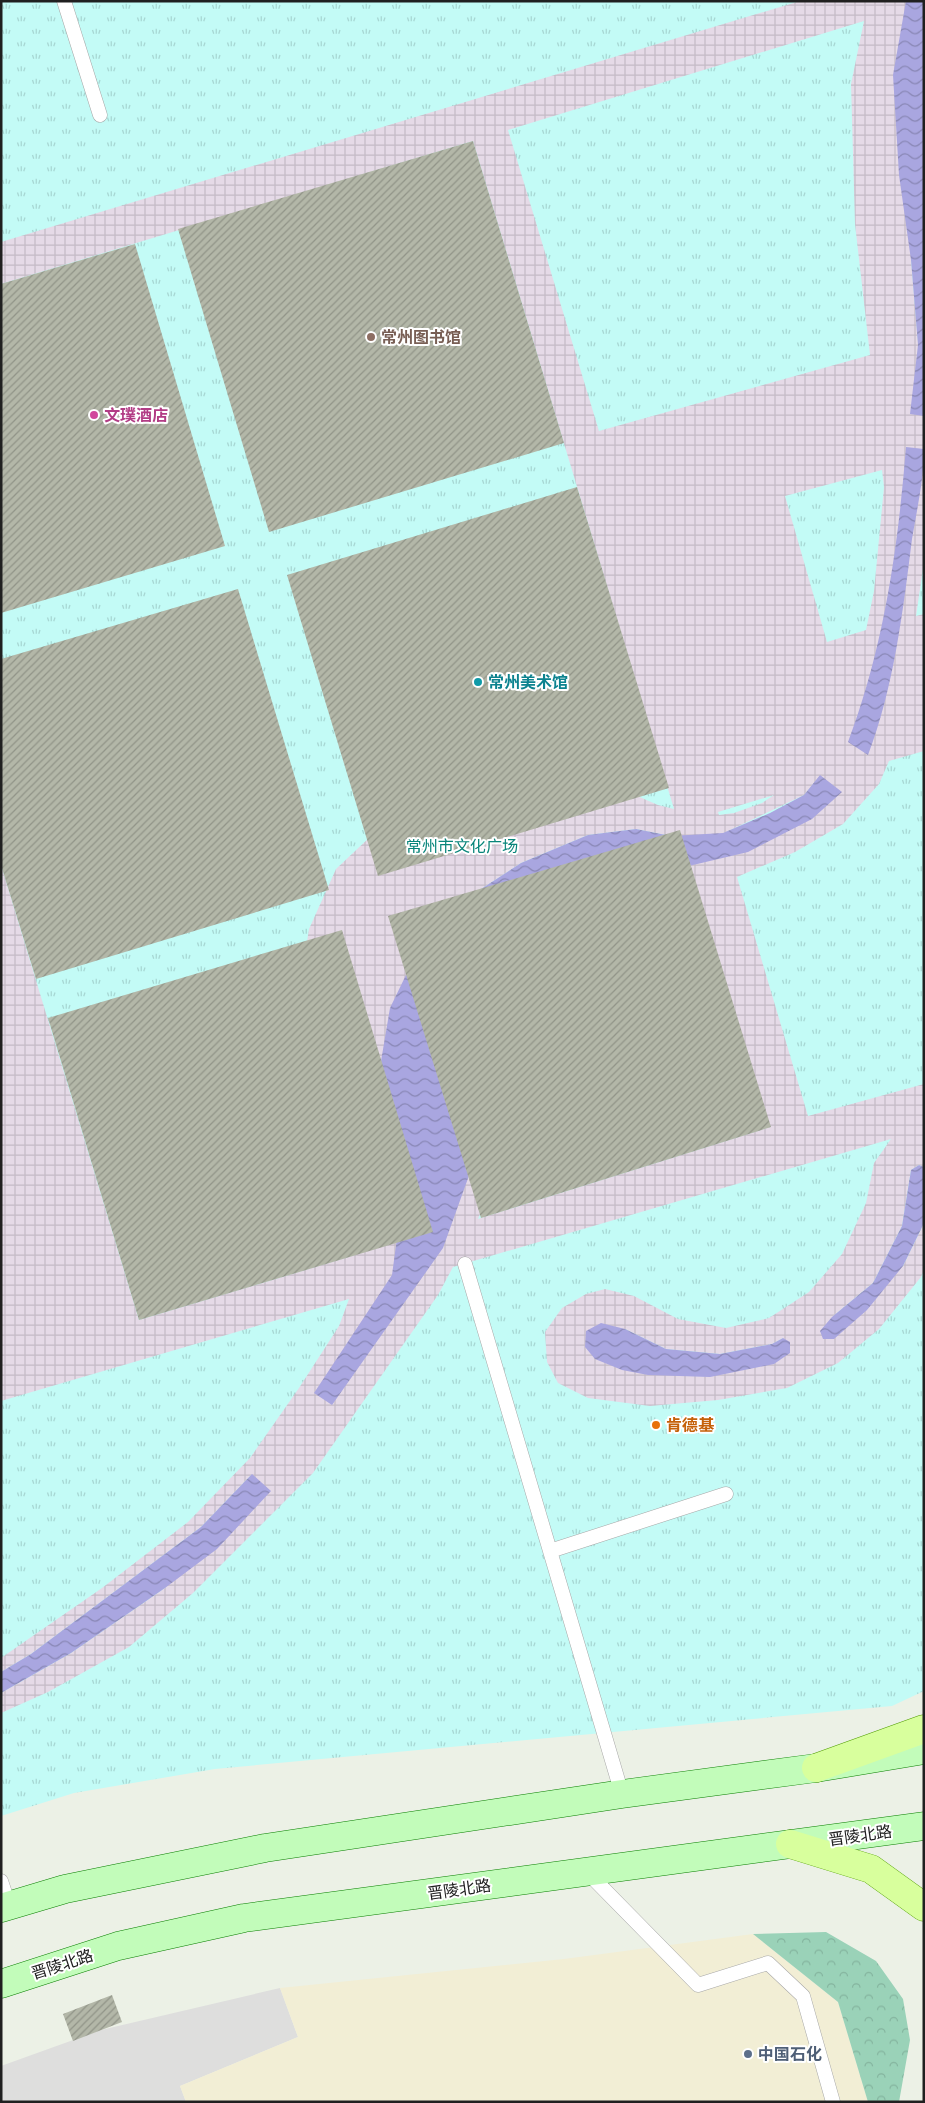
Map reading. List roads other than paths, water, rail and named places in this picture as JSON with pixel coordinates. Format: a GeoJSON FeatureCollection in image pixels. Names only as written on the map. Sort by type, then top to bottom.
{"type":"FeatureCollection","features":[{"type":"Feature","properties":{"kind":"main road"},"geometry":{"type":"LineString","coordinates":[[816,1768],[924,1729]]}},
{"type":"Feature","properties":{"kind":"main road"},"geometry":{"type":"LineString","coordinates":[[4,1898],[65,1889],[265,1848],[622,1794],[816,1768],[924,1750]]}},
{"type":"Feature","properties":{"kind":"main road","name":"晋陵北路"},"geometry":{"type":"LineString","coordinates":[[1,1984],[118,1946],[244,1918],[924,1826]]}},
{"type":"Feature","properties":{"kind":"main road"},"geometry":{"type":"LineString","coordinates":[[790,1844],[871,1869],[924,1907]]}},
{"type":"Feature","properties":{"kind":"lane"},"geometry":{"type":"LineString","coordinates":[[64,1],[100,114]]}},
{"type":"Feature","properties":{"kind":"lane"},"geometry":{"type":"LineString","coordinates":[[465,1264],[622,1794]]}},
{"type":"Feature","properties":{"kind":"lane"},"geometry":{"type":"LineString","coordinates":[[550,1551],[726,1494]]}},
{"type":"Feature","properties":{"kind":"lane"},"geometry":{"type":"LineString","coordinates":[[587,1872],[698,1985],[768,1964],[782,1976],[803,1996],[833,2102]]}},
{"type":"Feature","properties":{"kind":"water"},"geometry":{"type":"Polygon","coordinates":[[[906,1],[924,1],[924,416],[910,414],[918,345],[911,260],[899,175],[893,75],[906,1]]]}},
{"type":"Feature","properties":{"kind":"water"},"geometry":{"type":"Polygon","coordinates":[[[906,447],[924,449],[922,483],[891,676],[885,703],[868,755],[848,742],[871,670],[888,596],[899,522],[906,447]]]}},
{"type":"Feature","properties":{"kind":"water"},"geometry":{"type":"Polygon","coordinates":[[[820,775],[842,792],[812,819],[748,852],[676,869],[476,1156],[443,1248],[332,1405],[314,1393],[392,1275],[400,1216],[379,1073],[390,1008],[421,944],[461,902],[521,863],[588,835],[636,829],[671,836],[723,833],[770,813],[804,795],[820,775]]]}},
{"type":"Feature","properties":{"kind":"water"},"geometry":{"type":"Polygon","coordinates":[[[919,1165],[924,1167],[924,1223],[903,1266],[867,1310],[834,1339],[823,1339],[820,1331],[832,1317],[873,1283],[902,1226],[911,1170],[919,1165]]]}},
{"type":"Feature","properties":{"kind":"water"},"geometry":{"type":"Polygon","coordinates":[[[601,1323],[625,1329],[666,1349],[720,1354],[772,1344],[783,1338],[790,1342],[790,1353],[774,1364],[710,1377],[648,1375],[622,1370],[595,1359],[585,1347],[586,1331],[601,1323]]]}},
{"type":"Feature","properties":{"kind":"water"},"geometry":{"type":"Polygon","coordinates":[[[252,1474],[271,1491],[217,1549],[165,1588],[71,1653],[1,1693],[1,1672],[31,1654],[201,1527],[252,1474]]]}},
{"type":"Feature","properties":{"kind":"place","name":"常州图书馆"},"geometry":{"type":"Point","coordinates":[371,337]}},
{"type":"Feature","properties":{"kind":"place","name":"文璞酒店"},"geometry":{"type":"Point","coordinates":[94,415]}},
{"type":"Feature","properties":{"kind":"place","name":"常州美术馆"},"geometry":{"type":"Point","coordinates":[478,682]}},
{"type":"Feature","properties":{"kind":"place","name":"肯德基"},"geometry":{"type":"Point","coordinates":[656,1425]}},
{"type":"Feature","properties":{"kind":"place","name":"中国石化"},"geometry":{"type":"Point","coordinates":[748,2054]}},
{"type":"Feature","properties":{"kind":"park label","name":"常州市文化广场"},"geometry":{"type":"Point","coordinates":[462,846]}}]}
